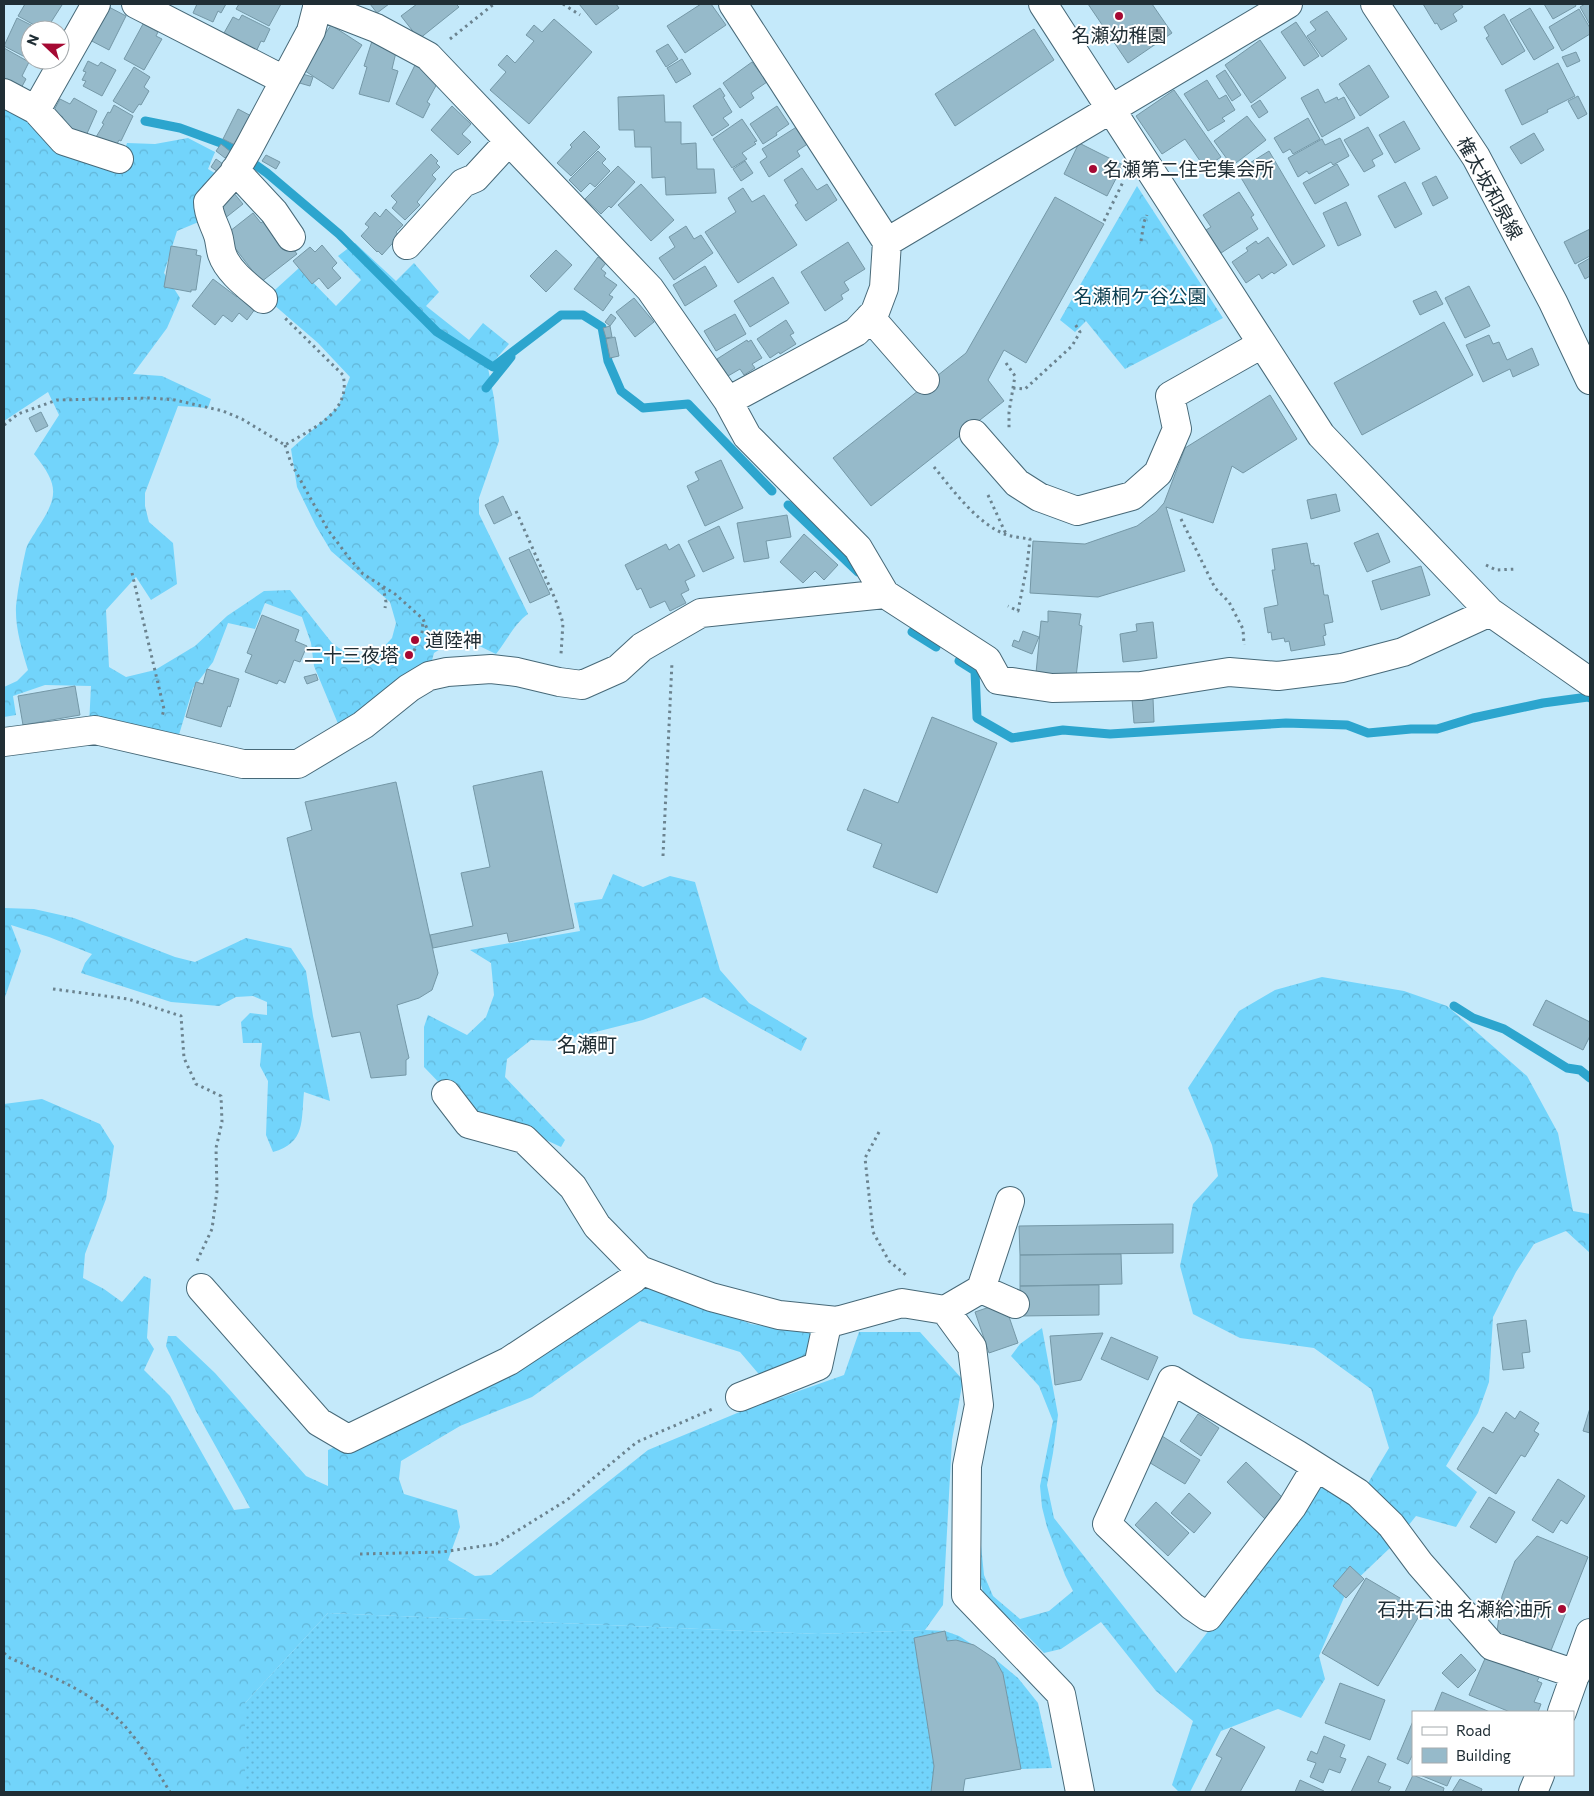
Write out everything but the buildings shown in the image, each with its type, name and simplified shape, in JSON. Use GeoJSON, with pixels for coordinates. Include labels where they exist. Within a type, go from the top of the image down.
{"type":"FeatureCollection","features":[{"type":"Feature","properties":{"kind":"street"},"geometry":{"type":"LineString","coordinates":[[36,110],[96,4]]}},
{"type":"Feature","properties":{"kind":"street"},"geometry":{"type":"LineString","coordinates":[[136,4],[284,80]]}},
{"type":"Feature","properties":{"kind":"street"},"geometry":{"type":"LineString","coordinates":[[263,300],[234,273],[224,260],[218,236],[208,212],[208,202],[241,160],[311,31],[318,4],[376,28],[428,56],[650,289],[728,401],[747,436],[858,548],[885,594],[987,660],[998,680],[1052,688],[1141,686],[1229,672],[1278,676],[1342,668],[1403,652],[1490,612]]}},
{"type":"Feature","properties":{"kind":"street"},"geometry":{"type":"LineString","coordinates":[[728,401],[856,332],[876,312],[884,288],[887,266],[887,242],[733,4]]}},
{"type":"Feature","properties":{"kind":"street"},"geometry":{"type":"LineString","coordinates":[[1043,4],[1321,435],[1490,612],[1590,682]]}},
{"type":"Feature","properties":{"kind":"street"},"geometry":{"type":"LineString","coordinates":[[887,242],[1288,4]]}},
{"type":"Feature","properties":{"kind":"street","name":"権太坂和泉線"},"geometry":{"type":"LineString","coordinates":[[1375,4],[1476,157],[1553,302],[1590,380]]}},
{"type":"Feature","properties":{"kind":"street"},"geometry":{"type":"LineString","coordinates":[[4,93],[36,110],[64,141],[119,159]]}},
{"type":"Feature","properties":{"kind":"street"},"geometry":{"type":"LineString","coordinates":[[407,245],[464,183],[475,178],[509,141]]}},
{"type":"Feature","properties":{"kind":"street"},"geometry":{"type":"LineString","coordinates":[[241,160],[291,238]]}},
{"type":"Feature","properties":{"kind":"street"},"geometry":{"type":"LineString","coordinates":[[870,317],[925,380]]}},
{"type":"Feature","properties":{"kind":"street"},"geometry":{"type":"LineString","coordinates":[[974,434],[1017,483],[1038,497],[1077,511],[1132,496],[1158,473],[1177,429],[1170,396],[1262,344]]}},
{"type":"Feature","properties":{"kind":"street"},"geometry":{"type":"LineString","coordinates":[[4,742],[95,730],[243,764],[298,764],[364,725],[408,688],[429,676],[447,672],[491,669],[517,672],[582,686],[618,669],[642,647],[701,613],[885,594]]}},
{"type":"Feature","properties":{"kind":"street"},"geometry":{"type":"LineString","coordinates":[[446,1094],[468,1124],[524,1139],[574,1187],[597,1226],[642,1271],[711,1297],[778,1315],[837,1321],[902,1303],[945,1310],[981,1289],[1010,1201]]}},
{"type":"Feature","properties":{"kind":"street"},"geometry":{"type":"LineString","coordinates":[[201,1288],[320,1422],[348,1439],[509,1361],[633,1279],[642,1271]]}},
{"type":"Feature","properties":{"kind":"street"},"geometry":{"type":"LineString","coordinates":[[981,1289],[1015,1304]]}},
{"type":"Feature","properties":{"kind":"street"},"geometry":{"type":"LineString","coordinates":[[945,1310],[972,1347],[979,1405],[966,1466],[966,1595],[1061,1694],[1080,1792]]}},
{"type":"Feature","properties":{"kind":"street"},"geometry":{"type":"LineString","coordinates":[[740,1397],[818,1366],[828,1320]]}},
{"type":"Feature","properties":{"kind":"street"},"geometry":{"type":"LineString","coordinates":[[1316,1467],[1292,1507],[1208,1618],[1192,1606],[1107,1524],[1172,1380],[1316,1467],[1358,1493],[1391,1525],[1420,1564],[1492,1646],[1576,1674]]}},
{"type":"Feature","properties":{"kind":"street"},"geometry":{"type":"LineString","coordinates":[[1562,1711],[1590,1633]]}},
{"type":"Feature","properties":{"kind":"street"},"geometry":{"type":"LineString","coordinates":[[1533,1792],[1540,1776]]}},
{"type":"Feature","properties":{"kind":"path"},"geometry":{"type":"LineString","coordinates":[[428,56],[494,4]]}},
{"type":"Feature","properties":{"kind":"path"},"geometry":{"type":"LineString","coordinates":[[563,4],[580,15]]}},
{"type":"Feature","properties":{"kind":"path"},"geometry":{"type":"LineString","coordinates":[[1104,222],[1139,151]]}},
{"type":"Feature","properties":{"kind":"path"},"geometry":{"type":"LineString","coordinates":[[263,300],[290,322],[343,375],[343,400],[325,421],[284,444]]}},
{"type":"Feature","properties":{"kind":"path"},"geometry":{"type":"LineString","coordinates":[[1013,388],[1025,389],[1072,346],[1080,332],[1075,324]]}},
{"type":"Feature","properties":{"kind":"path"},"geometry":{"type":"LineString","coordinates":[[1006,363],[1015,376],[1009,412],[1009,428]]}},
{"type":"Feature","properties":{"kind":"path"},"geometry":{"type":"LineString","coordinates":[[4,425],[18,414],[57,400],[149,398],[175,400],[223,411],[242,419],[284,444],[291,463],[328,530],[350,559],[363,574],[406,603],[422,619],[428,631],[429,647],[423,664],[408,688]]}},
{"type":"Feature","properties":{"kind":"path"},"geometry":{"type":"LineString","coordinates":[[934,467],[965,504],[985,522],[1007,535],[1030,539],[1018,611],[1008,606]]}},
{"type":"Feature","properties":{"kind":"path"},"geometry":{"type":"LineString","coordinates":[[984,486],[1007,535]]}},
{"type":"Feature","properties":{"kind":"path"},"geometry":{"type":"LineString","coordinates":[[516,511],[556,601],[563,623],[559,682]]}},
{"type":"Feature","properties":{"kind":"path"},"geometry":{"type":"LineString","coordinates":[[1181,519],[1215,588],[1229,602],[1243,629],[1245,652]]}},
{"type":"Feature","properties":{"kind":"path"},"geometry":{"type":"LineString","coordinates":[[132,573],[164,709],[155,744]]}},
{"type":"Feature","properties":{"kind":"path"},"geometry":{"type":"LineString","coordinates":[[383,586],[386,602],[385,608]]}},
{"type":"Feature","properties":{"kind":"path"},"geometry":{"type":"LineString","coordinates":[[411,658],[422,632],[422,619]]}},
{"type":"Feature","properties":{"kind":"path"},"geometry":{"type":"LineString","coordinates":[[663,856],[674,628]]}},
{"type":"Feature","properties":{"kind":"path"},"geometry":{"type":"LineString","coordinates":[[53,989],[128,999],[181,1016],[184,1058],[196,1084],[221,1096],[222,1122],[216,1148],[217,1191],[212,1229],[191,1278],[201,1288]]}},
{"type":"Feature","properties":{"kind":"path"},"geometry":{"type":"LineString","coordinates":[[880,1132],[865,1158],[873,1232],[889,1261],[910,1278]]}},
{"type":"Feature","properties":{"kind":"path"},"geometry":{"type":"LineString","coordinates":[[360,1554],[442,1552],[496,1544],[567,1500],[637,1442],[740,1397]]}},
{"type":"Feature","properties":{"kind":"path"},"geometry":{"type":"LineString","coordinates":[[4,1653],[8,1657],[85,1694],[116,1717],[144,1751],[170,1792]]}},
{"type":"Feature","properties":{"kind":"green space"},"geometry":{"type":"Polygon","coordinates":[[[4,102],[120,164],[127,143],[155,144],[188,138],[215,152],[208,169],[218,175],[201,221],[177,231],[164,273],[180,298],[167,328],[133,374],[162,376],[211,399],[208,408],[178,406],[145,493],[145,506],[149,522],[173,543],[177,584],[151,600],[136,577],[106,610],[109,667],[126,677],[155,670],[195,646],[227,616],[264,591],[290,590],[332,643],[353,658],[380,651],[392,638],[396,623],[390,602],[331,551],[316,526],[297,487],[291,449],[338,407],[350,377],[318,343],[266,298],[299,268],[336,306],[361,280],[338,256],[355,243],[396,281],[414,263],[439,292],[426,306],[469,340],[483,323],[509,344],[488,368],[499,441],[479,498],[479,514],[528,614],[515,627],[496,654],[473,643],[448,644],[434,653],[428,675],[361,723],[355,714],[339,726],[314,666],[311,643],[302,617],[265,603],[255,629],[228,623],[213,662],[193,688],[178,738],[89,725],[91,686],[45,685],[13,696],[16,715],[4,717],[4,687],[17,681],[28,670],[19,639],[16,614],[26,549],[49,508],[53,491],[48,474],[34,454],[59,415],[48,392],[4,421],[4,102]]]}},
{"type":"Feature","properties":{"kind":"green space","name":"名瀬桐ケ谷公園"},"geometry":{"type":"Polygon","coordinates":[[[1137,186],[1223,318],[1125,369],[1086,321],[1075,332],[1060,320],[1137,186]]]}},
{"type":"Feature","properties":{"kind":"green space"},"geometry":{"type":"Polygon","coordinates":[[[613,874],[643,887],[670,876],[695,882],[720,970],[749,1003],[807,1038],[801,1051],[704,997],[643,1020],[560,1041],[531,1040],[507,1059],[505,1077],[565,1140],[561,1147],[529,1132],[475,1120],[424,1067],[424,1027],[428,1015],[467,1035],[486,1017],[494,995],[491,963],[470,950],[580,931],[574,903],[602,899],[613,874]]]}},
{"type":"Feature","properties":{"kind":"green space"},"geometry":{"type":"Polygon","coordinates":[[[4,908],[34,909],[74,918],[175,957],[195,962],[246,938],[291,948],[306,971],[330,1101],[304,1092],[302,1121],[297,1136],[284,1148],[273,1152],[266,1135],[268,1081],[260,1066],[262,1043],[243,1043],[241,1022],[250,1013],[267,1015],[267,1002],[253,996],[236,997],[219,1006],[171,1002],[81,973],[85,963],[92,954],[49,937],[11,925],[21,951],[4,1000],[4,908]]]}},
{"type":"Feature","properties":{"kind":"green space"},"geometry":{"type":"Polygon","coordinates":[[[1322,977],[1404,991],[1447,1006],[1527,1076],[1558,1133],[1573,1211],[1590,1214],[1590,1253],[1566,1231],[1534,1244],[1516,1272],[1493,1317],[1489,1382],[1478,1413],[1446,1466],[1477,1492],[1456,1527],[1416,1516],[1392,1546],[1348,1588],[1319,1656],[1325,1679],[1301,1718],[1278,1709],[1221,1731],[1190,1792],[1179,1792],[1172,1785],[1193,1721],[1156,1691],[1101,1622],[1061,1649],[1044,1653],[1014,1622],[996,1610],[984,1595],[979,1578],[980,1535],[984,1575],[993,1596],[1020,1619],[1049,1611],[1073,1591],[1047,1527],[1042,1507],[1040,1486],[1053,1421],[1039,1386],[1011,1356],[1020,1344],[1042,1328],[1058,1415],[1047,1485],[1054,1518],[1176,1673],[1290,1525],[1319,1480],[1365,1488],[1389,1448],[1371,1389],[1314,1348],[1240,1338],[1193,1314],[1180,1266],[1193,1204],[1218,1176],[1212,1145],[1188,1088],[1239,1011],[1275,990],[1322,977]]]}},
{"type":"Feature","properties":{"kind":"green space"},"geometry":{"type":"Polygon","coordinates":[[[42,1099],[100,1124],[114,1146],[106,1199],[85,1254],[83,1278],[104,1289],[122,1302],[144,1276],[151,1279],[147,1338],[154,1349],[144,1370],[170,1396],[234,1510],[250,1508],[196,1411],[166,1346],[168,1336],[176,1336],[215,1373],[306,1476],[328,1486],[328,1450],[349,1441],[645,1282],[751,1324],[817,1334],[807,1363],[763,1379],[740,1352],[640,1321],[532,1397],[460,1426],[401,1461],[399,1479],[404,1494],[457,1510],[460,1527],[448,1560],[475,1576],[491,1575],[648,1450],[742,1411],[844,1375],[859,1332],[920,1332],[963,1380],[952,1440],[943,1605],[925,1630],[818,1634],[328,1613],[245,1703],[245,1792],[4,1792],[4,1104],[42,1099]]]}},
{"type":"Feature","properties":{"kind":"green space"},"geometry":{"type":"Polygon","coordinates":[[[328,1613],[818,1634],[945,1631],[959,1636],[995,1659],[1018,1678],[1038,1703],[1052,1768],[1021,1769],[965,1779],[963,1792],[245,1792],[245,1703],[328,1613]]]}},
{"type":"Feature","properties":{"kind":"waterway"},"geometry":{"type":"LineString","coordinates":[[145,121],[180,128],[229,146],[267,173],[339,234],[437,332],[493,367],[561,315],[583,315],[602,327],[608,361],[621,391],[643,408],[688,404],[772,491]]}},
{"type":"Feature","properties":{"kind":"waterway"},"geometry":{"type":"LineString","coordinates":[[486,388],[511,357]]}},
{"type":"Feature","properties":{"kind":"waterway"},"geometry":{"type":"LineString","coordinates":[[788,505],[858,572]]}},
{"type":"Feature","properties":{"kind":"waterway"},"geometry":{"type":"LineString","coordinates":[[912,632],[936,647]]}},
{"type":"Feature","properties":{"kind":"waterway"},"geometry":{"type":"LineString","coordinates":[[959,661],[975,671],[977,718],[1012,738],[1063,730],[1110,734],[1286,723],[1347,725],[1368,733],[1411,729],[1437,729],[1473,718],[1543,703],[1590,698]]}},
{"type":"Feature","properties":{"kind":"waterway"},"geometry":{"type":"LineString","coordinates":[[1454,1006],[1473,1018],[1504,1029],[1567,1068],[1580,1070],[1590,1078]]}},
{"type":"Feature","properties":{"kind":"place","name":"名瀬幼稚園"},"geometry":{"type":"Point","coordinates":[1119,16]}},
{"type":"Feature","properties":{"kind":"place","name":"名瀬第二住宅集会所"},"geometry":{"type":"Point","coordinates":[1093,169]}},
{"type":"Feature","properties":{"kind":"place","name":"道陸神"},"geometry":{"type":"Point","coordinates":[415,640]}},
{"type":"Feature","properties":{"kind":"place","name":"二十三夜塔"},"geometry":{"type":"Point","coordinates":[409,655]}},
{"type":"Feature","properties":{"kind":"place","name":"石井石油 名瀬給油所"},"geometry":{"type":"Point","coordinates":[1562,1609]}},
{"type":"Feature","properties":{"kind":"district","name":"名瀬町"},"geometry":{"type":"Point","coordinates":[587,1045]}}]}
